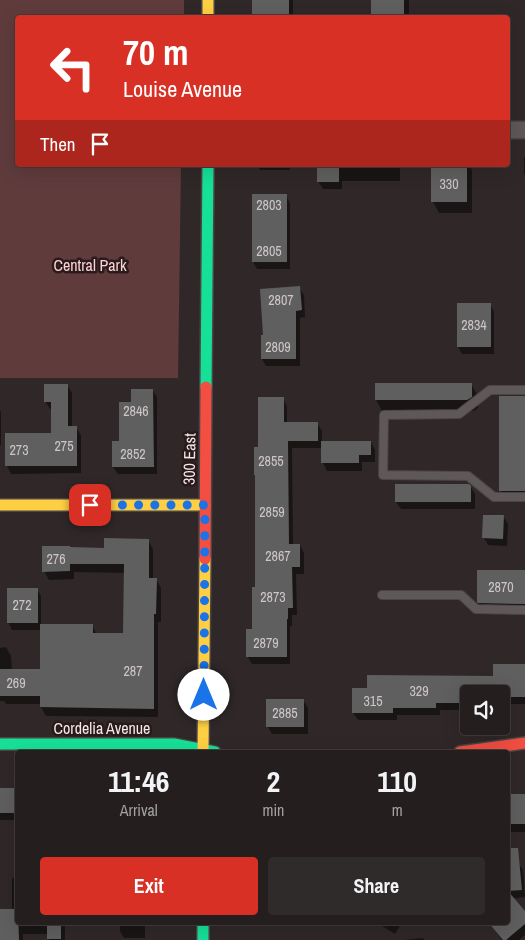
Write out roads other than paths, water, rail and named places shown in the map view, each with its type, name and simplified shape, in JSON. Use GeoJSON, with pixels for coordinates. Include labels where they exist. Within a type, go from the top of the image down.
{"type":"FeatureCollection","features":[{"type":"Feature","properties":{"kind":"street"},"geometry":{"type":"LineString","coordinates":[[208,0],[208,15]]}},
{"type":"Feature","properties":{"kind":"street"},"geometry":{"type":"LineString","coordinates":[[510,130],[525,130]]}},
{"type":"Feature","properties":{"kind":"street","name":"300 East"},"geometry":{"type":"LineString","coordinates":[[207,750],[205,505],[208,167]]}},
{"type":"Feature","properties":{"kind":"street"},"geometry":{"type":"LineString","coordinates":[[0,505],[205,505]]}},
{"type":"Feature","properties":{"kind":"street"},"geometry":{"type":"LineString","coordinates":[[474,750],[525,743]]}},
{"type":"Feature","properties":{"kind":"street","name":"Cordelia Avenue"},"geometry":{"type":"LineString","coordinates":[[0,744],[174,744],[199,750]]}},
{"type":"Feature","properties":{"kind":"street"},"geometry":{"type":"LineString","coordinates":[[203,925],[203,940]]}},
{"type":"Feature","properties":{"kind":"lane"},"geometry":{"type":"LineString","coordinates":[[525,390],[490,390],[460,414],[384,415],[383,475],[468,476],[494,497],[525,497]]}},
{"type":"Feature","properties":{"kind":"lane"},"geometry":{"type":"LineString","coordinates":[[382,595],[461,596],[476,609],[525,610]]}},
{"type":"Feature","properties":{"kind":"park label","name":"Central Park"},"geometry":{"type":"Point","coordinates":[90,265]}}]}
